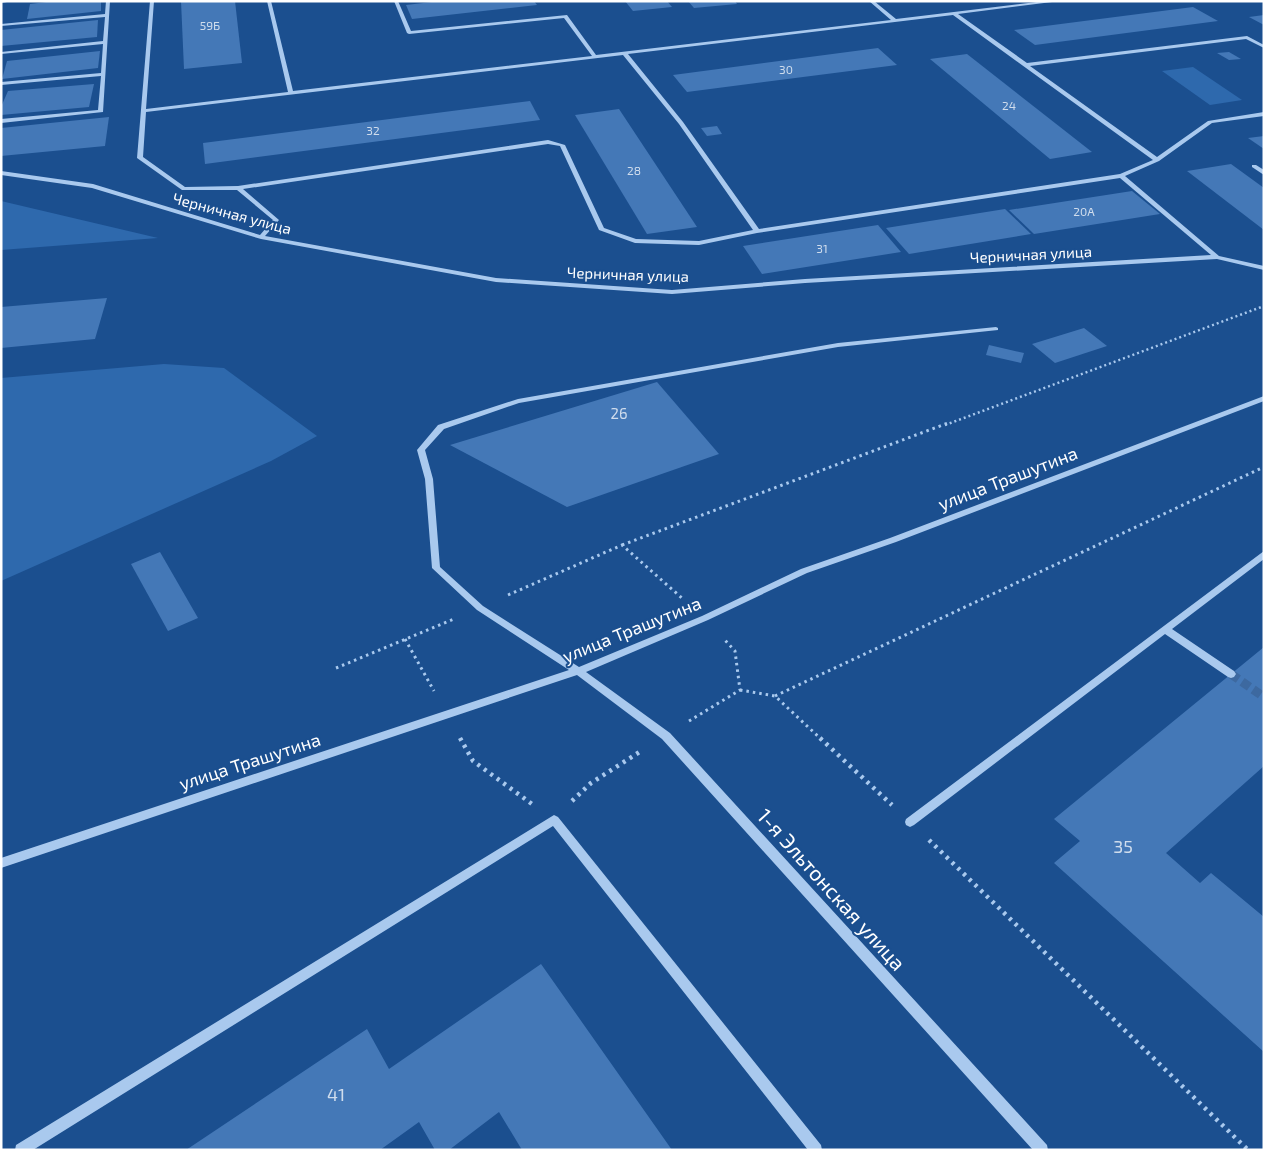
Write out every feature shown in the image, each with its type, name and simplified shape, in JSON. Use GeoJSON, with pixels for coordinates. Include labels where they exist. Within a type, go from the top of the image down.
{"type":"FeatureCollection","features":[{"type":"Feature","properties":{"kind":"street"},"geometry":{"type":"LineString","coordinates":[[1,2],[11,1]]}},
{"type":"Feature","properties":{"kind":"street"},"geometry":{"type":"LineString","coordinates":[[1,121],[101,111],[108,1]]}},
{"type":"Feature","properties":{"kind":"street"},"geometry":{"type":"LineString","coordinates":[[152,1],[140,158],[184,190],[238,188],[548,142],[562,145],[602,229],[636,241],[699,243],[757,231],[1121,176],[1157,160],[1210,122],[1264,114]]}},
{"type":"Feature","properties":{"kind":"street"},"geometry":{"type":"LineString","coordinates":[[269,1],[291,94]]}},
{"type":"Feature","properties":{"kind":"street"},"geometry":{"type":"LineString","coordinates":[[396,1],[409,34],[565,16],[595,57]]}},
{"type":"Feature","properties":{"kind":"street"},"geometry":{"type":"LineString","coordinates":[[871,1],[896,21]]}},
{"type":"Feature","properties":{"kind":"street"},"geometry":{"type":"LineString","coordinates":[[143,111],[1058,1]]}},
{"type":"Feature","properties":{"kind":"street"},"geometry":{"type":"LineString","coordinates":[[1,25],[107,14]]}},
{"type":"Feature","properties":{"kind":"street"},"geometry":{"type":"LineString","coordinates":[[955,14],[1157,160]]}},
{"type":"Feature","properties":{"kind":"street"},"geometry":{"type":"LineString","coordinates":[[1026,65],[1247,37],[1264,47]]}},
{"type":"Feature","properties":{"kind":"street"},"geometry":{"type":"LineString","coordinates":[[1,53],[105,42]]}},
{"type":"Feature","properties":{"kind":"street"},"geometry":{"type":"LineString","coordinates":[[624,54],[681,123],[757,231]]}},
{"type":"Feature","properties":{"kind":"street"},"geometry":{"type":"LineString","coordinates":[[1,84],[103,74]]}},
{"type":"Feature","properties":{"kind":"street"},"geometry":{"type":"LineString","coordinates":[[1254,166],[1264,173]]}},
{"type":"Feature","properties":{"kind":"street","name":"Черничная улица"},"geometry":{"type":"LineString","coordinates":[[1,173],[93,186],[261,237],[496,280],[672,292],[805,280],[1217,257],[1264,268]]}},
{"type":"Feature","properties":{"kind":"street"},"geometry":{"type":"LineString","coordinates":[[1121,176],[1217,257]]}},
{"type":"Feature","properties":{"kind":"street"},"geometry":{"type":"LineString","coordinates":[[238,188],[276,220],[261,237]]}},
{"type":"Feature","properties":{"kind":"street","name":"1-я Эльтонская улица"},"geometry":{"type":"LineString","coordinates":[[996,329],[838,345],[518,401],[441,427],[421,450],[429,479],[436,568],[480,608],[578,671],[666,736],[1042,1150]]}},
{"type":"Feature","properties":{"kind":"street","name":"улица Трашутина"},"geometry":{"type":"LineString","coordinates":[[1,863],[578,671],[705,618],[804,571],[893,540],[1262,400]]}},
{"type":"Feature","properties":{"kind":"street"},"geometry":{"type":"LineString","coordinates":[[910,822],[1264,554]]}},
{"type":"Feature","properties":{"kind":"street"},"geometry":{"type":"LineString","coordinates":[[1165,629],[1231,674]]}},
{"type":"Feature","properties":{"kind":"street"},"geometry":{"type":"LineString","coordinates":[[21,1150],[554,820],[816,1150]]}},
{"type":"Feature","properties":{"kind":"path"},"geometry":{"type":"LineString","coordinates":[[622,545],[1264,306]]}},
{"type":"Feature","properties":{"kind":"path"},"geometry":{"type":"LineString","coordinates":[[775,696],[1264,468]]}},
{"type":"Feature","properties":{"kind":"path"},"geometry":{"type":"LineString","coordinates":[[740,690],[775,696],[910,822],[1248,1150]]}},
{"type":"Feature","properties":{"kind":"shaded area"},"geometry":{"type":"Polygon","coordinates":[[[1193,67],[1242,100],[1210,105],[1162,71],[1193,67]]]}},
{"type":"Feature","properties":{"kind":"shaded area"},"geometry":{"type":"Polygon","coordinates":[[[1,201],[158,238],[1,250],[1,201]]]}},
{"type":"Feature","properties":{"kind":"shaded area"},"geometry":{"type":"Polygon","coordinates":[[[164,364],[224,368],[317,436],[271,461],[1,581],[1,378],[164,364]]]}},
{"type":"Feature","properties":{"kind":"building"},"geometry":{"type":"Polygon","coordinates":[[[54,1],[101,1],[101,11],[27,19],[30,4],[54,1]]]}},
{"type":"Feature","properties":{"kind":"building"},"geometry":{"type":"Polygon","coordinates":[[[181,1],[235,1],[242,63],[184,69],[181,1]]]}},
{"type":"Feature","properties":{"kind":"building"},"geometry":{"type":"Polygon","coordinates":[[[440,1],[534,1],[537,5],[412,19],[406,5],[440,1]]]}},
{"type":"Feature","properties":{"kind":"building"},"geometry":{"type":"Polygon","coordinates":[[[625,1],[667,1],[672,7],[633,11],[625,1]]]}},
{"type":"Feature","properties":{"kind":"building"},"geometry":{"type":"Polygon","coordinates":[[[688,1],[735,1],[737,4],[694,8],[688,1]]]}},
{"type":"Feature","properties":{"kind":"building"},"geometry":{"type":"Polygon","coordinates":[[[1193,7],[1218,21],[1035,45],[1014,30],[1193,7]]]}},
{"type":"Feature","properties":{"kind":"building"},"geometry":{"type":"Polygon","coordinates":[[[1264,15],[1264,25],[1249,17],[1264,15]]]}},
{"type":"Feature","properties":{"kind":"building"},"geometry":{"type":"Polygon","coordinates":[[[98,20],[97,37],[1,46],[1,30],[98,20]]]}},
{"type":"Feature","properties":{"kind":"building"},"geometry":{"type":"Polygon","coordinates":[[[878,48],[897,65],[687,92],[673,75],[878,48]]]}},
{"type":"Feature","properties":{"kind":"building"},"geometry":{"type":"Polygon","coordinates":[[[100,51],[98,68],[2,79],[7,61],[100,51]]]}},
{"type":"Feature","properties":{"kind":"building"},"geometry":{"type":"Polygon","coordinates":[[[1229,52],[1241,59],[1229,60],[1217,53],[1229,52]]]}},
{"type":"Feature","properties":{"kind":"building"},"geometry":{"type":"Polygon","coordinates":[[[967,54],[1092,152],[1050,159],[930,59],[967,54]]]}},
{"type":"Feature","properties":{"kind":"building"},"geometry":{"type":"Polygon","coordinates":[[[94,84],[89,107],[1,115],[1,107],[8,91],[94,84]]]}},
{"type":"Feature","properties":{"kind":"building"},"geometry":{"type":"Polygon","coordinates":[[[530,101],[540,120],[205,164],[203,143],[530,101]]]}},
{"type":"Feature","properties":{"kind":"building"},"geometry":{"type":"Polygon","coordinates":[[[619,109],[697,227],[647,234],[575,115],[619,109]]]}},
{"type":"Feature","properties":{"kind":"building"},"geometry":{"type":"Polygon","coordinates":[[[109,117],[105,146],[1,156],[1,128],[109,117]]]}},
{"type":"Feature","properties":{"kind":"building"},"geometry":{"type":"Polygon","coordinates":[[[717,126],[722,134],[707,136],[701,128],[717,126]]]}},
{"type":"Feature","properties":{"kind":"building"},"geometry":{"type":"Polygon","coordinates":[[[1264,136],[1264,149],[1248,138],[1264,136]]]}},
{"type":"Feature","properties":{"kind":"building"},"geometry":{"type":"Polygon","coordinates":[[[1231,164],[1264,188],[1264,230],[1187,171],[1231,164]]]}},
{"type":"Feature","properties":{"kind":"building"},"geometry":{"type":"Polygon","coordinates":[[[1132,191],[1160,214],[1034,234],[1009,210],[1132,191]]]}},
{"type":"Feature","properties":{"kind":"building"},"geometry":{"type":"Polygon","coordinates":[[[1005,209],[1031,234],[909,254],[886,228],[1005,209]]]}},
{"type":"Feature","properties":{"kind":"building"},"geometry":{"type":"Polygon","coordinates":[[[878,225],[901,252],[762,274],[743,246],[878,225]]]}},
{"type":"Feature","properties":{"kind":"building"},"geometry":{"type":"Polygon","coordinates":[[[107,298],[95,339],[1,348],[1,307],[107,298]]]}},
{"type":"Feature","properties":{"kind":"building"},"geometry":{"type":"Polygon","coordinates":[[[1084,328],[1107,346],[1055,363],[1032,344],[1084,328]]]}},
{"type":"Feature","properties":{"kind":"building"},"geometry":{"type":"Polygon","coordinates":[[[989,345],[1024,353],[1021,363],[986,355],[989,345]]]}},
{"type":"Feature","properties":{"kind":"building"},"geometry":{"type":"Polygon","coordinates":[[[657,382],[719,454],[567,507],[450,445],[657,382]]]}},
{"type":"Feature","properties":{"kind":"building"},"geometry":{"type":"Polygon","coordinates":[[[160,552],[198,618],[168,631],[131,564],[160,552]]]}},
{"type":"Feature","properties":{"kind":"building"},"geometry":{"type":"Polygon","coordinates":[[[1264,647],[1264,766],[1166,853],[1200,883],[1211,873],[1264,917],[1264,1052],[1054,863],[1080,841],[1054,819],[1264,647]]]}},
{"type":"Feature","properties":{"kind":"building"},"geometry":{"type":"Polygon","coordinates":[[[541,964],[672,1150],[522,1150],[499,1112],[449,1150],[435,1150],[419,1122],[380,1150],[186,1150],[367,1029],[389,1069],[541,964]]]}},
{"type":"Feature","properties":{"kind":"tunnel"},"geometry":{"type":"LineString","coordinates":[[1231,674],[1264,697]]}}]}
